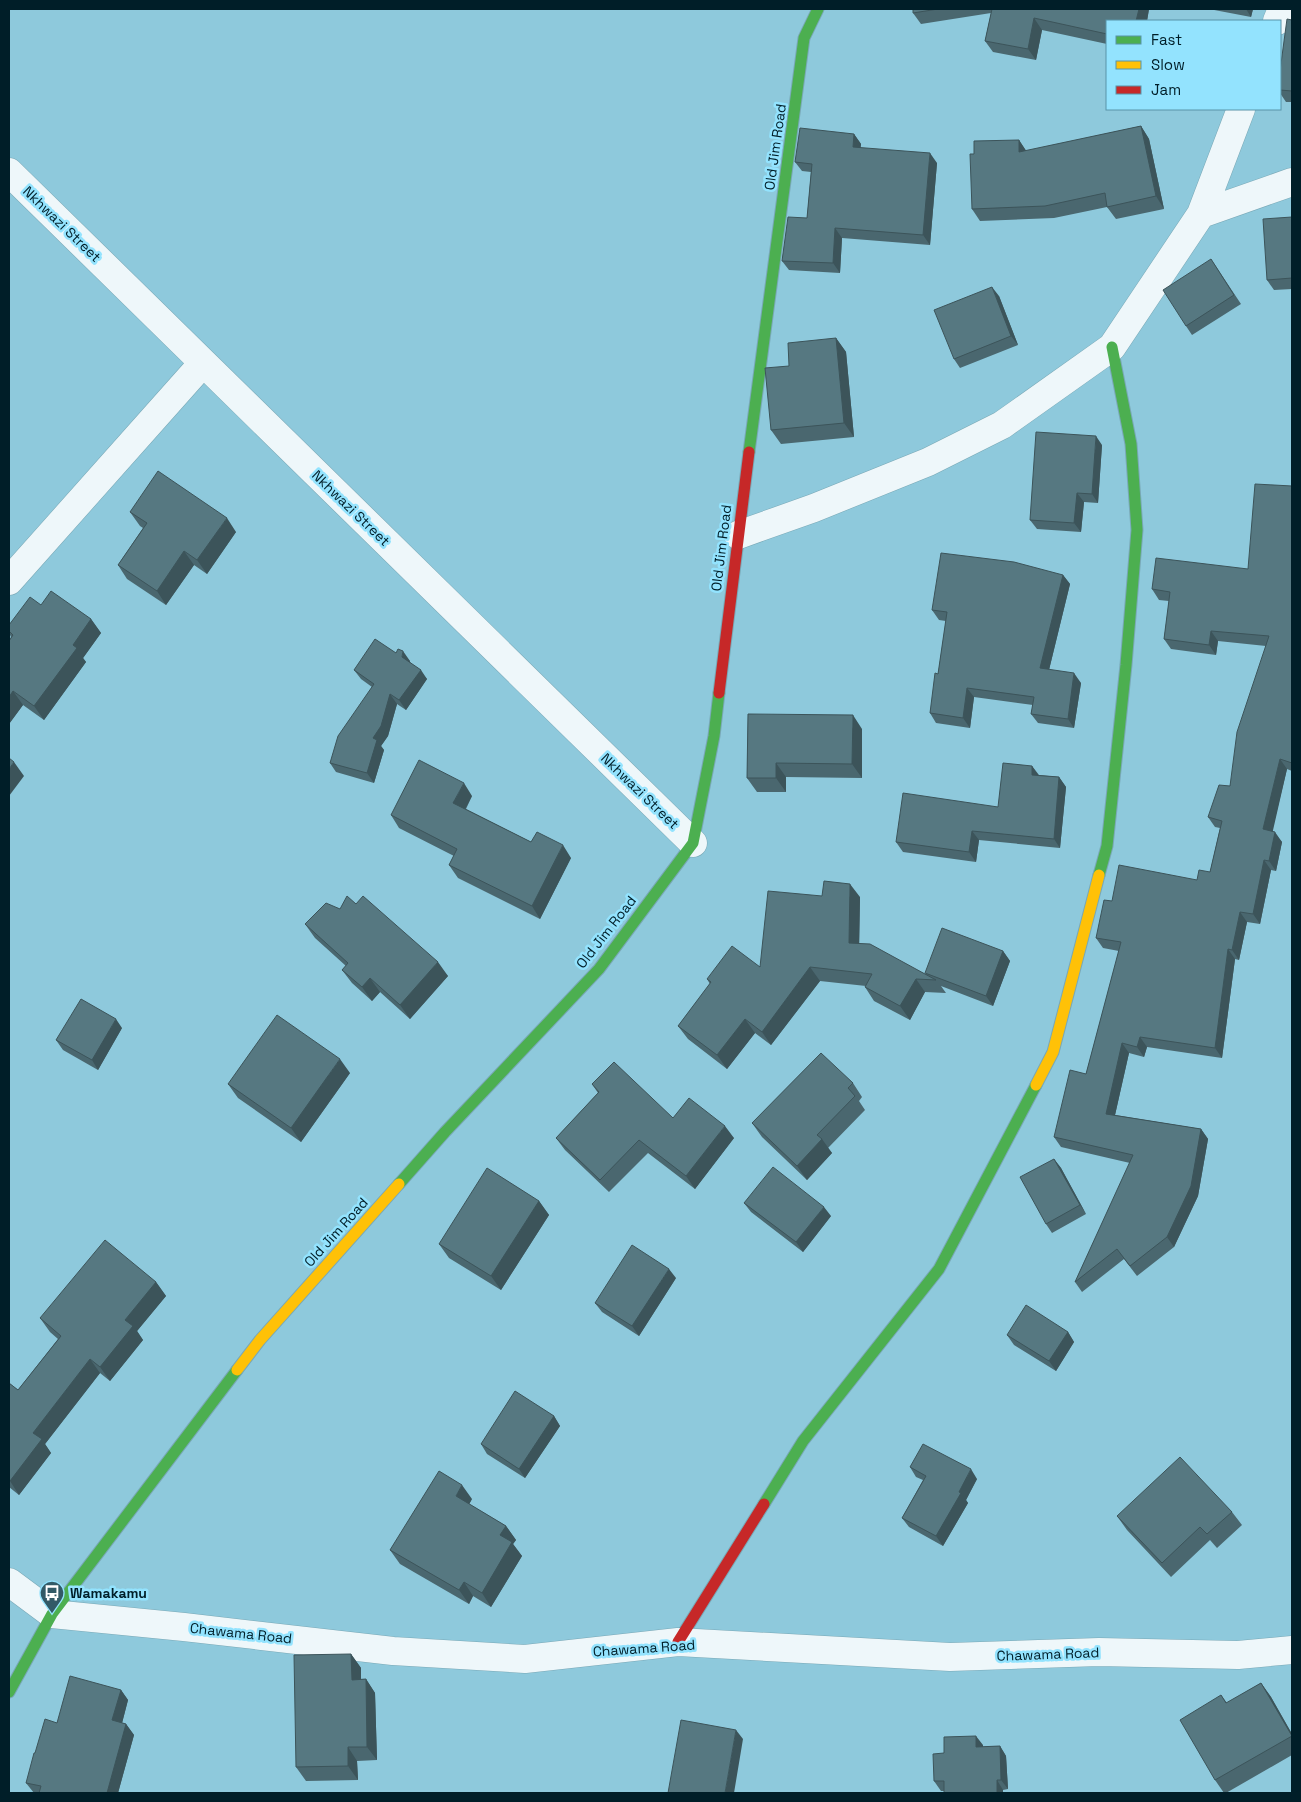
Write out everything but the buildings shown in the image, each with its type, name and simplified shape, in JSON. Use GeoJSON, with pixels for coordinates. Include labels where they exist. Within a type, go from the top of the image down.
{"type":"FeatureCollection","features":[{"type":"Feature","properties":{"kind":"street","name":"Old Jim Road"},"geometry":{"type":"LineString","coordinates":[[9,1692],[52,1614],[260,1340],[445,1132],[599,969],[693,843],[714,736],[738,535],[804,38],[818,9]]}},
{"type":"Feature","properties":{"kind":"street"},"geometry":{"type":"LineString","coordinates":[[738,535],[814,508],[928,462],[1002,425],[1112,346],[1201,214],[1242,110]]}},
{"type":"Feature","properties":{"kind":"street","name":"Nkhwazi Street"},"geometry":{"type":"LineString","coordinates":[[9,172],[693,843]]}},
{"type":"Feature","properties":{"kind":"street"},"geometry":{"type":"LineString","coordinates":[[1201,214],[1292,182]]}},
{"type":"Feature","properties":{"kind":"street"},"geometry":{"type":"LineString","coordinates":[[678,1642],[803,1441],[939,1269],[1053,1052],[1107,846],[1126,665],[1137,530],[1131,444],[1112,346]]}},
{"type":"Feature","properties":{"kind":"street"},"geometry":{"type":"LineString","coordinates":[[9,581],[203,363]]}},
{"type":"Feature","properties":{"kind":"street"},"geometry":{"type":"LineString","coordinates":[[9,1582],[52,1614]]}},
{"type":"Feature","properties":{"kind":"street","name":"Chawama Road"},"geometry":{"type":"LineString","coordinates":[[52,1614],[393,1650],[525,1659],[678,1642],[950,1657],[1099,1652],[1238,1655],[1292,1650]]}},
{"type":"Feature","properties":{"kind":"traffic: fast"},"geometry":{"type":"LineString","coordinates":[[749,452],[804,38],[818,9]]}},
{"type":"Feature","properties":{"kind":"traffic: fast"},"geometry":{"type":"LineString","coordinates":[[1099,875],[1107,846],[1126,665],[1137,530],[1131,444],[1112,347]]}},
{"type":"Feature","properties":{"kind":"traffic: fast"},"geometry":{"type":"LineString","coordinates":[[399,1184],[445,1132],[599,969],[693,843],[714,736],[719,693]]}},
{"type":"Feature","properties":{"kind":"traffic: fast"},"geometry":{"type":"LineString","coordinates":[[764,1504],[803,1441],[939,1269],[1036,1085]]}},
{"type":"Feature","properties":{"kind":"traffic: fast"},"geometry":{"type":"LineString","coordinates":[[9,1692],[52,1614],[237,1370]]}},
{"type":"Feature","properties":{"kind":"traffic: slow"},"geometry":{"type":"LineString","coordinates":[[1036,1085],[1053,1052],[1099,875]]}},
{"type":"Feature","properties":{"kind":"traffic: slow"},"geometry":{"type":"LineString","coordinates":[[237,1370],[260,1340],[399,1184]]}},
{"type":"Feature","properties":{"kind":"traffic: jam"},"geometry":{"type":"LineString","coordinates":[[719,693],[749,452]]}},
{"type":"Feature","properties":{"kind":"traffic: jam"},"geometry":{"type":"LineString","coordinates":[[678,1642],[764,1504]]}},
{"type":"Feature","properties":{"kind":"place","name":"Wamakamu"},"geometry":{"type":"Point","coordinates":[52,1614]}}]}
